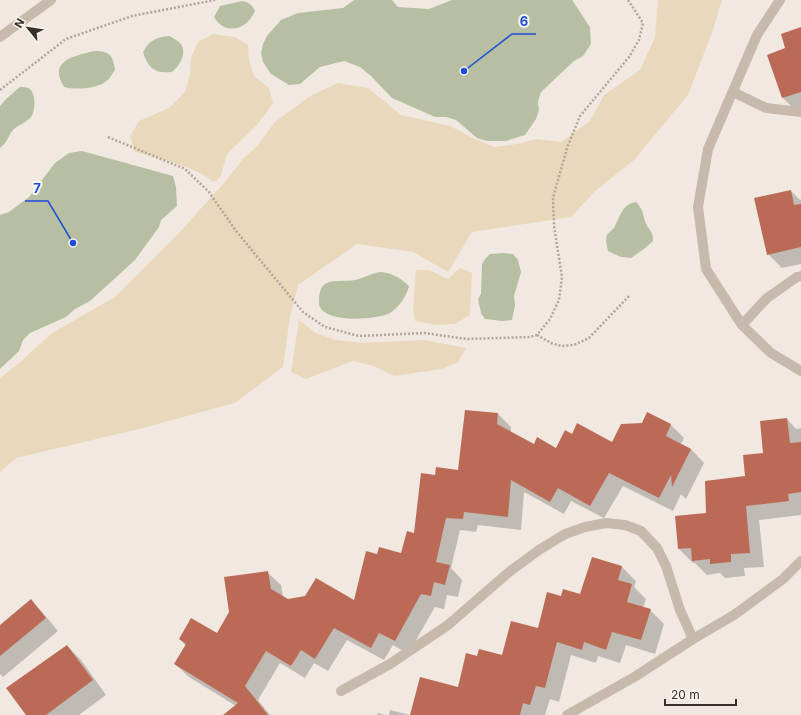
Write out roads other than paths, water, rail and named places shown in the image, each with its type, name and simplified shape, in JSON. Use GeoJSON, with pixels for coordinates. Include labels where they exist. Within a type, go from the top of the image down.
{"type":"FeatureCollection","features":[{"type":"Feature","properties":{"kind":"street"},"geometry":{"type":"LineString","coordinates":[[0,37],[51,0]]}},
{"type":"Feature","properties":{"kind":"street"},"geometry":{"type":"LineString","coordinates":[[780,0],[757,35],[708,149],[698,207],[706,269],[742,324],[771,353],[801,371]]}},
{"type":"Feature","properties":{"kind":"street"},"geometry":{"type":"LineString","coordinates":[[733,92],[766,108],[801,112]]}},
{"type":"Feature","properties":{"kind":"street"},"geometry":{"type":"LineString","coordinates":[[742,324],[767,298],[801,276]]}},
{"type":"Feature","properties":{"kind":"street"},"geometry":{"type":"LineString","coordinates":[[341,691],[390,664],[448,624],[509,572],[539,550],[565,534],[585,527],[606,523],[625,525],[641,532],[657,548],[666,566],[680,610],[693,639]]}},
{"type":"Feature","properties":{"kind":"street"},"geometry":{"type":"LineString","coordinates":[[567,715],[636,676],[693,639],[734,615],[783,579],[801,561]]}},
{"type":"Feature","properties":{"kind":"place","name":"6"},"geometry":{"type":"Point","coordinates":[464,71]}},
{"type":"Feature","properties":{"kind":"place","name":"7"},"geometry":{"type":"Point","coordinates":[73,243]}}]}
